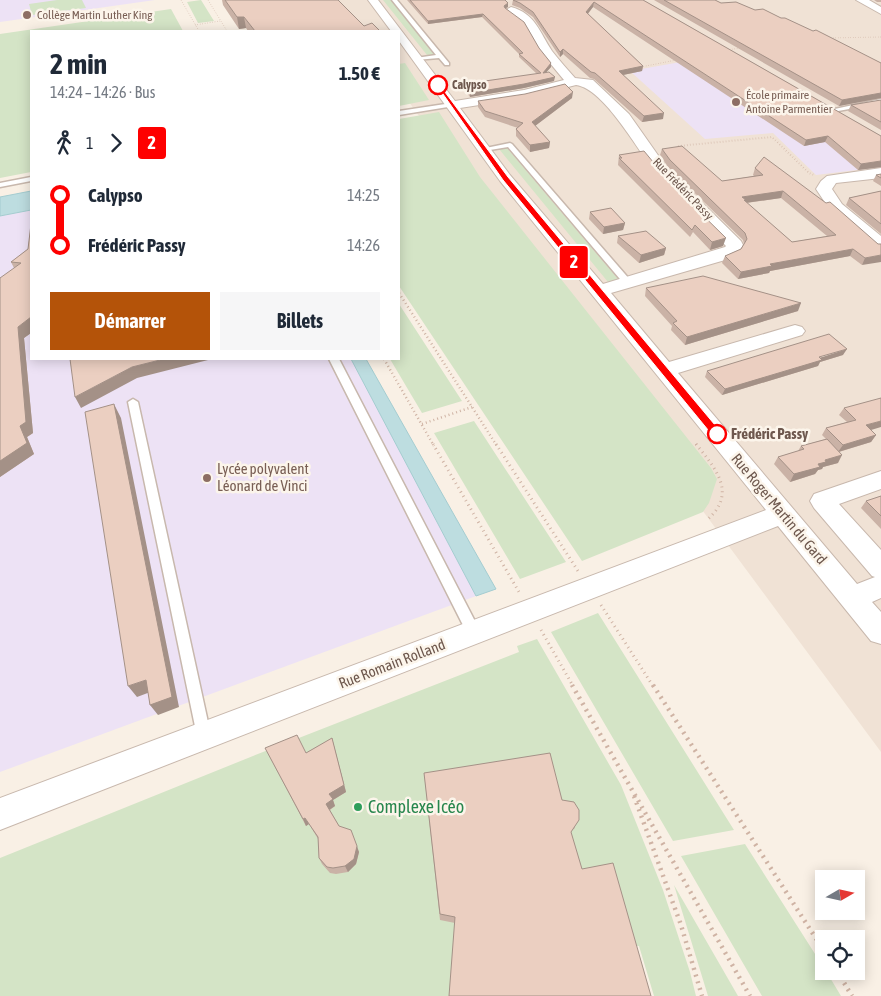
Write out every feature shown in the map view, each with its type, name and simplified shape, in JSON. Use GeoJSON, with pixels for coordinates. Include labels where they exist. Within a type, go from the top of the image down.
{"type":"FeatureCollection","features":[{"type":"Feature","properties":{"kind":"street","name":"Rue Roger Martin du Gard"},"geometry":{"type":"LineString","coordinates":[[373,0],[396,30]]}},
{"type":"Feature","properties":{"kind":"street"},"geometry":{"type":"LineString","coordinates":[[861,0],[881,11]]}},
{"type":"Feature","properties":{"kind":"street"},"geometry":{"type":"LineString","coordinates":[[511,10],[522,15],[536,30],[546,50],[572,82]]}},
{"type":"Feature","properties":{"kind":"street","name":"Rue Roger Martin du Gard"},"geometry":{"type":"LineString","coordinates":[[400,36],[412,60],[452,105],[505,178],[881,632]]}},
{"type":"Feature","properties":{"kind":"street","name":"Rue Frédéric Passy"},"geometry":{"type":"LineString","coordinates":[[452,105],[524,94],[572,82],[584,82],[592,85],[624,117],[662,171],[732,240],[734,248],[726,254],[599,291]]}},
{"type":"Feature","properties":{"kind":"street"},"geometry":{"type":"LineString","coordinates":[[829,108],[850,120]]}},
{"type":"Feature","properties":{"kind":"street"},"geometry":{"type":"LineString","coordinates":[[881,173],[840,177],[828,181],[824,189],[833,202],[881,245]]}},
{"type":"Feature","properties":{"kind":"street"},"geometry":{"type":"LineString","coordinates":[[664,370],[795,331]]}},
{"type":"Feature","properties":{"kind":"street"},"geometry":{"type":"LineString","coordinates":[[881,480],[822,501],[881,568]]}},
{"type":"Feature","properties":{"kind":"street","name":"Rue Romain Rolland"},"geometry":{"type":"LineString","coordinates":[[0,814],[474,633],[522,597],[581,575],[783,514]]}},
{"type":"Feature","properties":{"kind":"street"},"geometry":{"type":"LineString","coordinates":[[853,598],[881,586]]}},
{"type":"Feature","properties":{"kind":"lane"},"geometry":{"type":"LineString","coordinates":[[394,0],[447,64]]}},
{"type":"Feature","properties":{"kind":"lane"},"geometry":{"type":"LineString","coordinates":[[412,60],[440,56]]}},
{"type":"Feature","properties":{"kind":"lane"},"geometry":{"type":"LineString","coordinates":[[829,108],[881,101]]}},
{"type":"Feature","properties":{"kind":"lane"},"geometry":{"type":"LineString","coordinates":[[400,113],[452,105]]}},
{"type":"Feature","properties":{"kind":"lane"},"geometry":{"type":"LineString","coordinates":[[484,149],[510,145],[628,283]]}},
{"type":"Feature","properties":{"kind":"lane"},"geometry":{"type":"LineString","coordinates":[[0,184],[30,179]]}},
{"type":"Feature","properties":{"kind":"lane"},"geometry":{"type":"LineString","coordinates":[[335,360],[474,633]]}},
{"type":"Feature","properties":{"kind":"lane"},"geometry":{"type":"LineString","coordinates":[[133,402],[204,736]]}},
{"type":"Feature","properties":{"kind":"path"},"geometry":{"type":"LineString","coordinates":[[181,0],[198,30]]}},
{"type":"Feature","properties":{"kind":"path"},"geometry":{"type":"LineString","coordinates":[[208,0],[226,30]]}},
{"type":"Feature","properties":{"kind":"path"},"geometry":{"type":"LineString","coordinates":[[195,25],[220,21]]}},
{"type":"Feature","properties":{"kind":"path"},"geometry":{"type":"LineString","coordinates":[[829,38],[848,36],[864,39],[881,38]]}},
{"type":"Feature","properties":{"kind":"path"},"geometry":{"type":"LineString","coordinates":[[719,52],[743,48]]}},
{"type":"Feature","properties":{"kind":"path"},"geometry":{"type":"LineString","coordinates":[[642,66],[680,59]]}},
{"type":"Feature","properties":{"kind":"path"},"geometry":{"type":"LineString","coordinates":[[648,151],[712,142],[772,137],[809,173],[828,181]]}},
{"type":"Feature","properties":{"kind":"path"},"geometry":{"type":"LineString","coordinates":[[400,295],[815,937]]}},
{"type":"Feature","properties":{"kind":"path"},"geometry":{"type":"LineString","coordinates":[[385,360],[750,996]]}},
{"type":"Feature","properties":{"kind":"path"},"geometry":{"type":"LineString","coordinates":[[422,424],[472,407]]}},
{"type":"Feature","properties":{"kind":"path"},"geometry":{"type":"LineString","coordinates":[[691,438],[716,469],[722,484],[723,497],[719,510],[704,522]]}},
{"type":"Feature","properties":{"kind":"path"},"geometry":{"type":"LineString","coordinates":[[630,786],[681,925],[702,996]]}},
{"type":"Feature","properties":{"kind":"path"},"geometry":{"type":"LineString","coordinates":[[842,980],[852,996]]}},
{"type":"Feature","properties":{"kind":"shaded area","name":"Collège Martin Luther King"},"geometry":{"type":"Polygon","coordinates":[[[0,0],[155,0],[0,22],[0,0]]]}},
{"type":"Feature","properties":{"kind":"shaded area"},"geometry":{"type":"Polygon","coordinates":[[[336,0],[881,0],[881,752],[660,453],[400,89],[400,30],[357,30],[336,0]]]}},
{"type":"Feature","properties":{"kind":"shaded area","name":"École primaire Antoine Parmentier"},"geometry":{"type":"Polygon","coordinates":[[[720,55],[881,145],[881,167],[816,175],[773,133],[705,139],[630,71],[720,55]]]}},
{"type":"Feature","properties":{"kind":"shaded area","name":"Lycée polyvalent Léonard de Vinci"},"geometry":{"type":"Polygon","coordinates":[[[30,210],[30,360],[352,360],[476,596],[0,772],[0,216],[30,210]]]}},
{"type":"Feature","properties":{"kind":"green space"},"geometry":{"type":"Polygon","coordinates":[[[57,0],[82,0],[86,8],[32,15],[29,4],[57,0]]]}},
{"type":"Feature","properties":{"kind":"green space"},"geometry":{"type":"Polygon","coordinates":[[[201,0],[214,21],[198,23],[187,2],[201,0]]]}},
{"type":"Feature","properties":{"kind":"green space"},"geometry":{"type":"Polygon","coordinates":[[[383,0],[391,0],[436,54],[427,55],[383,0]]]}},
{"type":"Feature","properties":{"kind":"green space"},"geometry":{"type":"Polygon","coordinates":[[[171,9],[182,30],[30,30],[30,172],[0,178],[0,34],[171,9]]]}},
{"type":"Feature","properties":{"kind":"green space"},"geometry":{"type":"Polygon","coordinates":[[[405,63],[429,100],[400,106],[400,64],[405,63]]]}},
{"type":"Feature","properties":{"kind":"green space"},"geometry":{"type":"Polygon","coordinates":[[[439,112],[480,177],[711,468],[717,479],[709,503],[703,512],[582,561],[400,288],[400,119],[439,112]]]}},
{"type":"Feature","properties":{"kind":"green space"},"geometry":{"type":"Polygon","coordinates":[[[507,148],[618,279],[608,282],[499,149],[507,148]]]}},
{"type":"Feature","properties":{"kind":"green space"},"geometry":{"type":"Polygon","coordinates":[[[400,306],[462,401],[422,413],[391,360],[400,360],[400,306]]]}},
{"type":"Feature","properties":{"kind":"green space"},"geometry":{"type":"Polygon","coordinates":[[[474,421],[566,562],[520,579],[434,433],[474,421]]]}},
{"type":"Feature","properties":{"kind":"green space"},"geometry":{"type":"Polygon","coordinates":[[[598,613],[734,830],[673,841],[551,632],[598,613]]]}},
{"type":"Feature","properties":{"kind":"green space","name":"Complexe Icéo"},"geometry":{"type":"Polygon","coordinates":[[[537,639],[621,785],[663,890],[696,996],[654,996],[639,946],[629,946],[642,996],[0,996],[0,858],[519,652],[517,646],[537,639]]]}},
{"type":"Feature","properties":{"kind":"green space"},"geometry":{"type":"Polygon","coordinates":[[[745,844],[815,954],[815,980],[831,980],[841,996],[762,996],[681,856],[745,844]]]}},
{"type":"Feature","properties":{"kind":"green space"},"geometry":{"type":"Polygon","coordinates":[[[674,885],[738,996],[708,996],[674,885]]]}},
{"type":"Feature","properties":{"kind":"water"},"geometry":{"type":"Polygon","coordinates":[[[30,191],[30,210],[0,216],[0,197],[30,191]]]}},
{"type":"Feature","properties":{"kind":"water"},"geometry":{"type":"Polygon","coordinates":[[[352,360],[367,360],[496,589],[476,596],[352,360]]]}},
{"type":"Feature","properties":{"kind":"building"},"geometry":{"type":"Polygon","coordinates":[[[225,0],[338,0],[364,26],[372,23],[379,30],[254,30],[244,17],[237,17],[225,0]]]}},
{"type":"Feature","properties":{"kind":"building"},"geometry":{"type":"Polygon","coordinates":[[[410,0],[505,0],[508,3],[504,6],[505,8],[524,22],[539,48],[551,63],[543,73],[549,72],[555,77],[470,93],[464,84],[541,73],[519,54],[523,53],[483,14],[428,21],[410,0]]]}},
{"type":"Feature","properties":{"kind":"building"},"geometry":{"type":"Polygon","coordinates":[[[513,0],[643,0],[881,136],[881,161],[861,164],[828,136],[806,140],[594,2],[586,12],[643,66],[619,71],[664,113],[644,116],[595,73],[591,72],[563,49],[560,52],[533,12],[513,0]]]}},
{"type":"Feature","properties":{"kind":"building"},"geometry":{"type":"Polygon","coordinates":[[[664,0],[736,2],[755,10],[763,9],[813,31],[816,30],[881,63],[881,93],[842,100],[664,0]]]}},
{"type":"Feature","properties":{"kind":"building"},"geometry":{"type":"Polygon","coordinates":[[[565,84],[573,92],[532,122],[550,142],[530,145],[516,129],[523,123],[485,111],[478,101],[525,94],[565,84]]]}},
{"type":"Feature","properties":{"kind":"building"},"geometry":{"type":"Polygon","coordinates":[[[881,100],[881,122],[851,105],[881,100]]]}},
{"type":"Feature","properties":{"kind":"building"},"geometry":{"type":"Polygon","coordinates":[[[682,146],[722,181],[763,175],[755,168],[764,157],[826,203],[830,202],[878,244],[881,244],[881,255],[865,258],[853,249],[770,264],[772,266],[741,272],[725,256],[741,249],[747,239],[745,233],[670,160],[662,149],[682,146]],[[783,191],[742,197],[792,242],[836,235],[783,191]]]}},
{"type":"Feature","properties":{"kind":"building"},"geometry":{"type":"Polygon","coordinates":[[[644,151],[673,186],[726,238],[712,242],[695,225],[692,230],[619,158],[622,158],[619,155],[644,151]]]}},
{"type":"Feature","properties":{"kind":"building"},"geometry":{"type":"Polygon","coordinates":[[[881,191],[881,224],[849,198],[881,191]]]}},
{"type":"Feature","properties":{"kind":"building"},"geometry":{"type":"Polygon","coordinates":[[[611,208],[625,223],[604,227],[590,212],[611,208]]]}},
{"type":"Feature","properties":{"kind":"building"},"geometry":{"type":"Polygon","coordinates":[[[646,231],[666,248],[641,255],[618,236],[646,231]]]}},
{"type":"Feature","properties":{"kind":"building"},"geometry":{"type":"Polygon","coordinates":[[[30,232],[30,318],[18,327],[26,422],[20,426],[27,443],[0,461],[0,278],[21,263],[11,262],[28,249],[30,232]]]}},
{"type":"Feature","properties":{"kind":"building"},"geometry":{"type":"Polygon","coordinates":[[[703,276],[801,303],[687,337],[673,323],[677,321],[646,288],[703,276]]]}},
{"type":"Feature","properties":{"kind":"building"},"geometry":{"type":"Polygon","coordinates":[[[829,334],[847,349],[819,357],[822,360],[725,389],[707,371],[829,334]]]}},
{"type":"Feature","properties":{"kind":"building"},"geometry":{"type":"Polygon","coordinates":[[[70,360],[160,360],[132,367],[75,397],[70,360]]]}},
{"type":"Feature","properties":{"kind":"building"},"geometry":{"type":"Polygon","coordinates":[[[881,398],[881,421],[866,425],[876,435],[843,445],[826,428],[856,420],[844,408],[881,398]]]}},
{"type":"Feature","properties":{"kind":"building"},"geometry":{"type":"Polygon","coordinates":[[[114,404],[172,697],[150,705],[146,680],[128,686],[85,412],[114,404]]]}},
{"type":"Feature","properties":{"kind":"building"},"geometry":{"type":"Polygon","coordinates":[[[827,439],[842,455],[825,460],[826,462],[818,464],[820,467],[794,474],[778,457],[804,449],[801,446],[827,439]]]}},
{"type":"Feature","properties":{"kind":"building"},"geometry":{"type":"Polygon","coordinates":[[[881,496],[881,516],[866,501],[881,496]]]}},
{"type":"Feature","properties":{"kind":"building"},"geometry":{"type":"Polygon","coordinates":[[[297,735],[306,753],[332,738],[344,785],[329,794],[333,799],[326,804],[339,826],[351,830],[357,846],[354,859],[345,866],[327,867],[319,858],[318,837],[305,818],[303,819],[265,748],[297,735]]]}},
{"type":"Feature","properties":{"kind":"building"},"geometry":{"type":"Polygon","coordinates":[[[550,753],[562,800],[574,802],[579,810],[579,820],[571,832],[582,869],[613,863],[651,996],[449,996],[455,917],[440,914],[424,773],[550,753]]]}},
{"type":"Feature","properties":{"kind":"bus line","name":"2"},"geometry":{"type":"LineString","coordinates":[[438,85],[505,178],[717,434]]}},
{"type":"Feature","properties":{"kind":"place","name":"Collège Martin Luther King"},"geometry":{"type":"Point","coordinates":[27,15]}},
{"type":"Feature","properties":{"kind":"place","name":"Calypso"},"geometry":{"type":"Point","coordinates":[438,85]}},
{"type":"Feature","properties":{"kind":"place","name":"École primaire Antoine Parmentier"},"geometry":{"type":"Point","coordinates":[736,102]}},
{"type":"Feature","properties":{"kind":"place","name":"Frédéric Passy"},"geometry":{"type":"Point","coordinates":[717,434]}},
{"type":"Feature","properties":{"kind":"place","name":"Lycée polyvalent Léonard de Vinci"},"geometry":{"type":"Point","coordinates":[207,478]}},
{"type":"Feature","properties":{"kind":"place","name":"Complexe Icéo"},"geometry":{"type":"Point","coordinates":[358,807]}}]}
